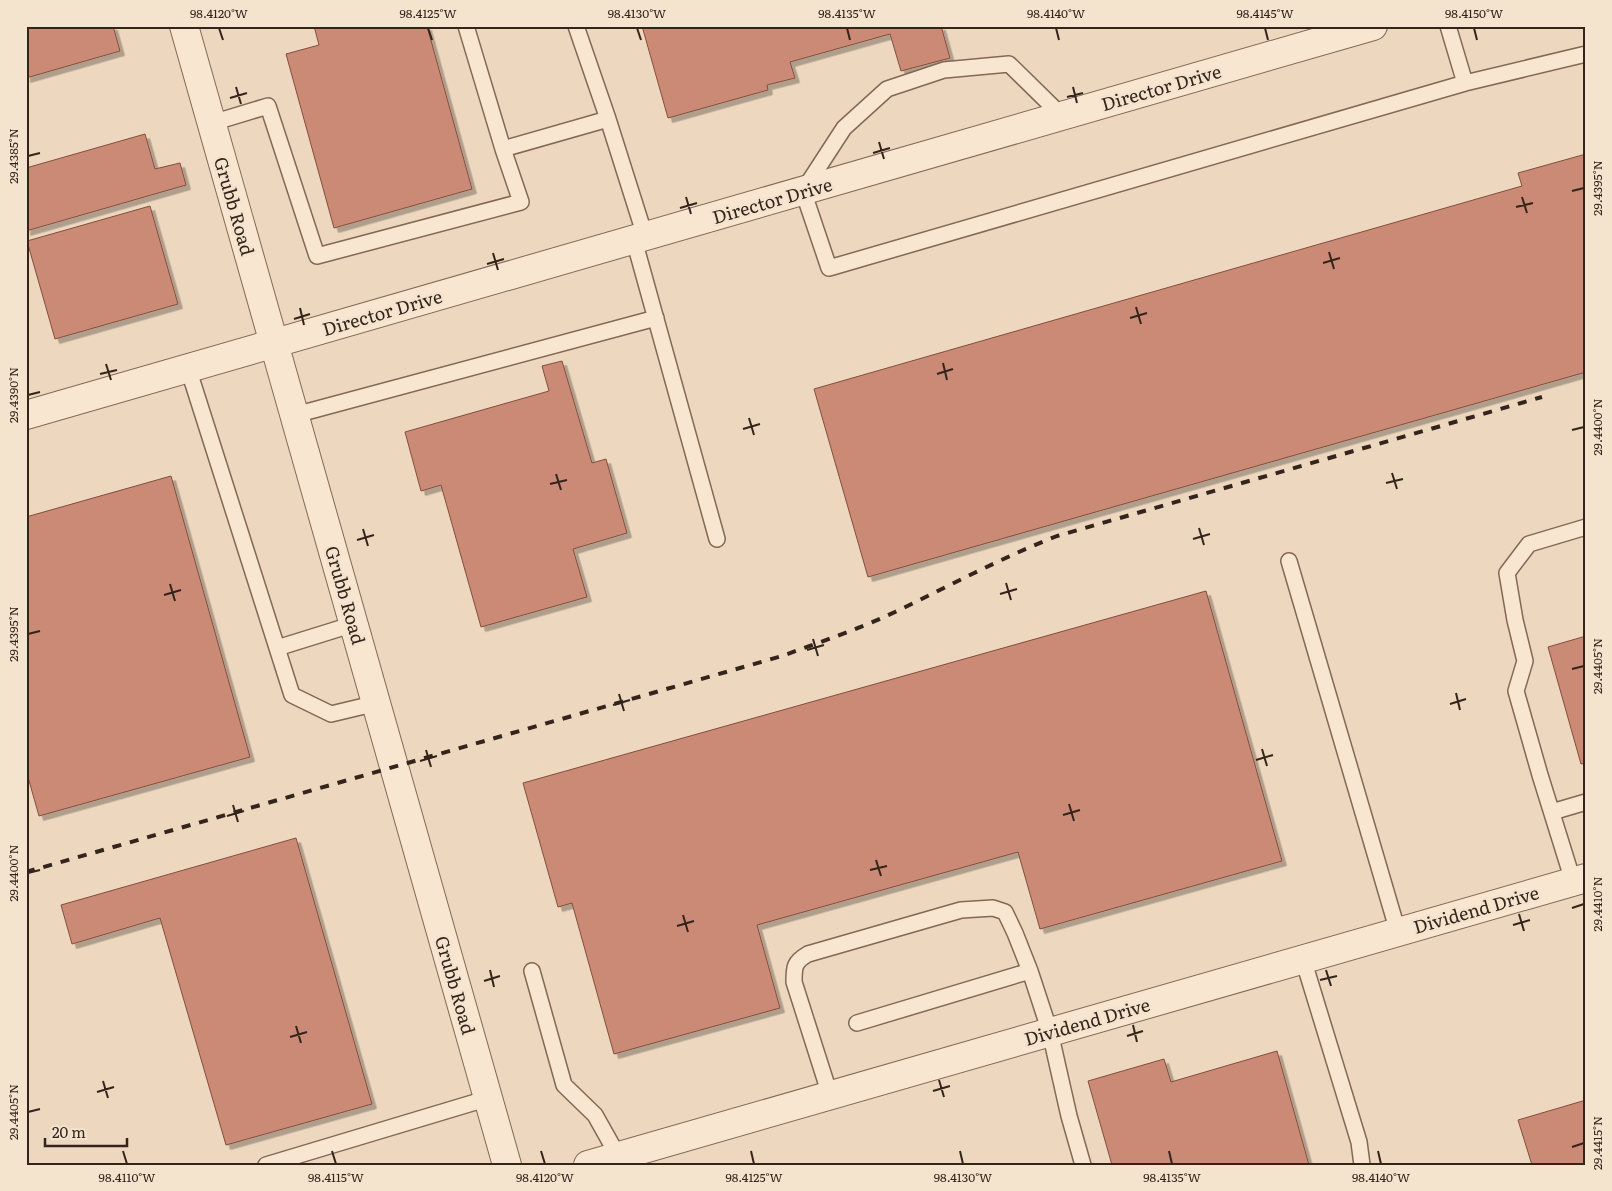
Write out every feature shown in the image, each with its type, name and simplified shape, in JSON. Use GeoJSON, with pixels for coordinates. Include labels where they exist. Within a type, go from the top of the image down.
{"type":"FeatureCollection","features":[{"type":"Feature","properties":{"kind":"street","name":"Grubb Road"},"geometry":{"type":"LineString","coordinates":[[184,26],[507,1165]]}},
{"type":"Feature","properties":{"kind":"street","name":"Director Drive"},"geometry":{"type":"LineString","coordinates":[[26,415],[1368,27]]}},
{"type":"Feature","properties":{"kind":"street","name":"Dividend Drive"},"geometry":{"type":"LineString","coordinates":[[588,1165],[1579,880]]}},
{"type":"Feature","properties":{"kind":"lane"},"geometry":{"type":"LineString","coordinates":[[212,123],[268,106],[317,256],[520,202],[502,149],[466,26]]}},
{"type":"Feature","properties":{"kind":"lane"},"geometry":{"type":"LineString","coordinates":[[576,26],[608,119],[640,238],[656,318],[717,539]]}},
{"type":"Feature","properties":{"kind":"lane"},"geometry":{"type":"LineString","coordinates":[[1448,26],[1465,84]]}},
{"type":"Feature","properties":{"kind":"lane"},"geometry":{"type":"LineString","coordinates":[[1062,116],[1009,64],[944,70],[887,89],[844,128],[803,191],[829,268],[1465,84],[1586,54]]}},
{"type":"Feature","properties":{"kind":"lane"},"geometry":{"type":"LineString","coordinates":[[502,149],[608,119]]}},
{"type":"Feature","properties":{"kind":"lane"},"geometry":{"type":"LineString","coordinates":[[295,415],[656,318]]}},
{"type":"Feature","properties":{"kind":"lane"},"geometry":{"type":"LineString","coordinates":[[188,368],[292,695],[331,714],[377,703]]}},
{"type":"Feature","properties":{"kind":"lane"},"geometry":{"type":"LineString","coordinates":[[1579,880],[1552,812],[1516,691],[1525,661],[1507,574],[1529,544],[1586,527]]}},
{"type":"Feature","properties":{"kind":"lane"},"geometry":{"type":"LineString","coordinates":[[1289,562],[1398,932]]}},
{"type":"Feature","properties":{"kind":"lane"},"geometry":{"type":"LineString","coordinates":[[277,648],[354,624]]}},
{"type":"Feature","properties":{"kind":"lane"},"geometry":{"type":"LineString","coordinates":[[1552,812],[1586,802]]}},
{"type":"Feature","properties":{"kind":"lane"},"geometry":{"type":"LineString","coordinates":[[830,1095],[794,982],[794,969],[798,959],[808,954],[961,910],[993,908],[1005,912],[1016,933],[1030,971],[1050,1032],[1083,1165]]}},
{"type":"Feature","properties":{"kind":"lane"},"geometry":{"type":"LineString","coordinates":[[1303,959],[1342,1080],[1359,1142],[1362,1165]]}},
{"type":"Feature","properties":{"kind":"lane"},"geometry":{"type":"LineString","coordinates":[[532,971],[564,1085],[595,1114],[618,1156]]}},
{"type":"Feature","properties":{"kind":"lane"},"geometry":{"type":"LineString","coordinates":[[857,1023],[1030,971]]}},
{"type":"Feature","properties":{"kind":"lane"},"geometry":{"type":"LineString","coordinates":[[266,1165],[489,1098]]}},
{"type":"Feature","properties":{"kind":"building"},"geometry":{"type":"Polygon","coordinates":[[[26,26],[113,26],[120,51],[26,78],[26,26]]]}},
{"type":"Feature","properties":{"kind":"building"},"geometry":{"type":"Polygon","coordinates":[[[314,26],[427,26],[472,189],[334,228],[286,54],[319,45],[314,26]]]}},
{"type":"Feature","properties":{"kind":"building"},"geometry":{"type":"Polygon","coordinates":[[[642,26],[941,26],[950,58],[901,71],[890,34],[790,62],[795,78],[767,85],[768,90],[668,118],[642,26]]]}},
{"type":"Feature","properties":{"kind":"building"},"geometry":{"type":"Polygon","coordinates":[[[145,134],[155,169],[180,163],[186,185],[26,231],[26,168],[145,134]]]}},
{"type":"Feature","properties":{"kind":"building"},"geometry":{"type":"Polygon","coordinates":[[[1586,154],[1586,372],[868,577],[814,389],[1522,186],[1518,173],[1586,154]]]}},
{"type":"Feature","properties":{"kind":"building"},"geometry":{"type":"Polygon","coordinates":[[[150,206],[178,304],[55,339],[27,241],[150,206]]]}},
{"type":"Feature","properties":{"kind":"building"},"geometry":{"type":"Polygon","coordinates":[[[562,361],[592,463],[606,459],[627,533],[573,549],[587,597],[481,627],[441,485],[421,491],[405,432],[549,391],[542,366],[562,361]]]}},
{"type":"Feature","properties":{"kind":"building"},"geometry":{"type":"Polygon","coordinates":[[[171,476],[250,757],[39,816],[26,770],[26,517],[171,476]]]}},
{"type":"Feature","properties":{"kind":"building"},"geometry":{"type":"Polygon","coordinates":[[[1206,591],[1282,861],[1040,929],[1018,852],[757,925],[780,1008],[614,1054],[572,903],[558,907],[523,783],[1206,591]]]}},
{"type":"Feature","properties":{"kind":"building"},"geometry":{"type":"Polygon","coordinates":[[[1586,636],[1586,763],[1581,764],[1548,647],[1586,636]]]}},
{"type":"Feature","properties":{"kind":"building"},"geometry":{"type":"Polygon","coordinates":[[[296,838],[372,1104],[226,1145],[160,918],[72,944],[61,905],[296,838]]]}},
{"type":"Feature","properties":{"kind":"building"},"geometry":{"type":"Polygon","coordinates":[[[1277,1051],[1309,1165],[1112,1165],[1088,1081],[1164,1059],[1171,1082],[1277,1051]]]}},
{"type":"Feature","properties":{"kind":"building"},"geometry":{"type":"Polygon","coordinates":[[[1586,1100],[1586,1165],[1532,1165],[1518,1120],[1586,1100]]]}},
{"type":"Feature","properties":{"kind":"railway"},"geometry":{"type":"LineString","coordinates":[[26,872],[782,656],[895,612],[995,563],[1057,536],[1542,397]]}}]}
